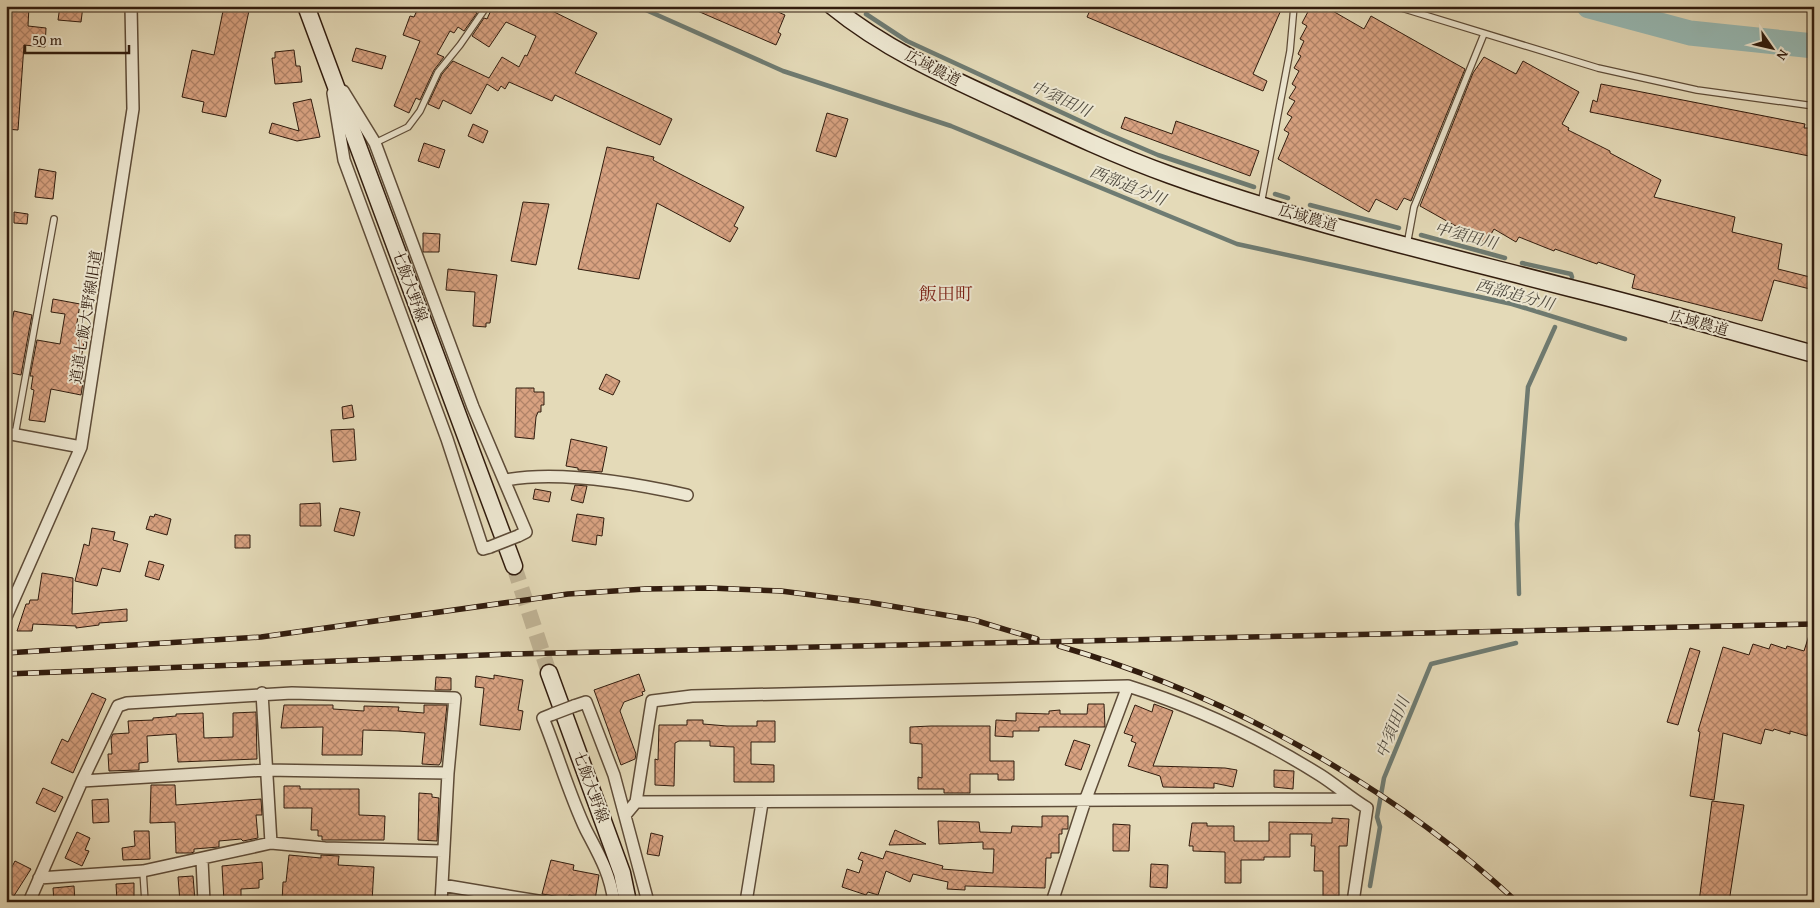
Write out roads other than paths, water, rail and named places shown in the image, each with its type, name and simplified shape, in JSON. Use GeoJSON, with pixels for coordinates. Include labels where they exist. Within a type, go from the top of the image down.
{"type":"FeatureCollection","features":[{"type":"Feature","properties":{"kind":"street","name":"道道七飯大野線旧道"},"geometry":{"type":"LineString","coordinates":[[6,617],[81,447],[133,109],[130,6]]}},
{"type":"Feature","properties":{"kind":"street","name":"七飯大野線"},"geometry":{"type":"LineString","coordinates":[[306,6],[514,566]]}},
{"type":"Feature","properties":{"kind":"street","name":"広域農道"},"geometry":{"type":"LineString","coordinates":[[832,6],[896,50],[1048,123],[1170,175],[1260,204],[1407,246],[1574,288],[1814,354]]}},
{"type":"Feature","properties":{"kind":"street"},"geometry":{"type":"LineString","coordinates":[[329,68],[375,143],[473,407],[506,480],[526,532],[490,547],[483,549],[447,439],[344,160],[329,68]]}},
{"type":"Feature","properties":{"kind":"street"},"geometry":{"type":"LineString","coordinates":[[11,434],[81,447]]}},
{"type":"Feature","properties":{"kind":"street"},"geometry":{"type":"LineString","coordinates":[[506,480],[530,476],[554,477],[644,485],[687,495]]}},
{"type":"Feature","properties":{"kind":"street","name":"七飯大野線"},"geometry":{"type":"LineString","coordinates":[[549,673],[622,873],[628,902]]}},
{"type":"Feature","properties":{"kind":"street"},"geometry":{"type":"LineString","coordinates":[[1052,902],[1085,800],[1128,686]]}},
{"type":"Feature","properties":{"kind":"street"},"geometry":{"type":"LineString","coordinates":[[626,814],[636,802],[652,701],[692,696],[1128,686],[1171,701],[1274,748],[1322,776],[1351,799],[1367,808],[1353,902]]}},
{"type":"Feature","properties":{"kind":"street"},"geometry":{"type":"LineString","coordinates":[[262,693],[265,770],[271,844]]}},
{"type":"Feature","properties":{"kind":"street"},"geometry":{"type":"LineString","coordinates":[[29,902],[82,781],[118,706],[127,703],[262,693],[455,698],[448,773],[441,902]]}},
{"type":"Feature","properties":{"kind":"street"},"geometry":{"type":"LineString","coordinates":[[614,902],[603,859],[586,830],[544,718],[586,702],[614,775],[626,814],[648,902]]}},
{"type":"Feature","properties":{"kind":"street"},"geometry":{"type":"LineString","coordinates":[[82,781],[265,770],[448,773]]}},
{"type":"Feature","properties":{"kind":"street"},"geometry":{"type":"LineString","coordinates":[[636,802],[762,803],[1351,799]]}},
{"type":"Feature","properties":{"kind":"street"},"geometry":{"type":"LineString","coordinates":[[746,902],[762,803]]}},
{"type":"Feature","properties":{"kind":"street"},"geometry":{"type":"LineString","coordinates":[[39,878],[143,871],[271,844],[325,848],[443,851]]}},
{"type":"Feature","properties":{"kind":"street"},"geometry":{"type":"LineString","coordinates":[[202,860],[204,902]]}},
{"type":"Feature","properties":{"kind":"street"},"geometry":{"type":"LineString","coordinates":[[442,885],[544,902]]}},
{"type":"Feature","properties":{"kind":"lane"},"geometry":{"type":"LineString","coordinates":[[375,143],[408,127],[420,111],[438,72],[460,45],[487,6]]}},
{"type":"Feature","properties":{"kind":"lane"},"geometry":{"type":"LineString","coordinates":[[1260,204],[1290,51],[1294,6]]}},
{"type":"Feature","properties":{"kind":"lane"},"geometry":{"type":"LineString","coordinates":[[1395,6],[1598,68],[1697,90],[1814,106]]}},
{"type":"Feature","properties":{"kind":"lane"},"geometry":{"type":"LineString","coordinates":[[1407,246],[1414,207],[1484,34]]}},
{"type":"Feature","properties":{"kind":"lane"},"geometry":{"type":"LineString","coordinates":[[11,434],[54,219]]}},
{"type":"Feature","properties":{"kind":"lane"},"geometry":{"type":"LineString","coordinates":[[143,871],[145,902]]}},
{"type":"Feature","properties":{"kind":"waterway","name":"西部追分川"},"geometry":{"type":"LineString","coordinates":[[637,6],[783,71],[951,126],[1237,244],[1512,304],[1625,339]]}},
{"type":"Feature","properties":{"kind":"waterway"},"geometry":{"type":"LineString","coordinates":[[1589,6],[1690,33],[1814,46]]}},
{"type":"Feature","properties":{"kind":"waterway","name":"中須田川"},"geometry":{"type":"LineString","coordinates":[[866,14],[907,41],[1104,132],[1158,155],[1254,187]]}},
{"type":"Feature","properties":{"kind":"waterway","name":"中須田川"},"geometry":{"type":"LineString","coordinates":[[1275,194],[1288,198]]}},
{"type":"Feature","properties":{"kind":"waterway","name":"中須田川"},"geometry":{"type":"LineString","coordinates":[[1310,205],[1399,228]]}},
{"type":"Feature","properties":{"kind":"waterway","name":"中須田川"},"geometry":{"type":"LineString","coordinates":[[1421,235],[1505,258]]}},
{"type":"Feature","properties":{"kind":"waterway","name":"中須田川"},"geometry":{"type":"LineString","coordinates":[[1522,263],[1571,274],[1572,277]]}},
{"type":"Feature","properties":{"kind":"waterway","name":"中須田川"},"geometry":{"type":"LineString","coordinates":[[1519,594],[1517,524],[1528,387],[1555,327]]}},
{"type":"Feature","properties":{"kind":"waterway","name":"中須田川"},"geometry":{"type":"LineString","coordinates":[[1370,886],[1380,827],[1377,817],[1384,778],[1431,664],[1516,643]]}},
{"type":"Feature","properties":{"kind":"tunnel"},"geometry":{"type":"LineString","coordinates":[[514,566],[549,673]]}},
{"type":"Feature","properties":{"kind":"railway"},"geometry":{"type":"LineString","coordinates":[[6,653],[261,637],[568,594],[645,589],[710,588],[781,591],[867,602],[974,620],[1037,639]]}},
{"type":"Feature","properties":{"kind":"railway"},"geometry":{"type":"LineString","coordinates":[[6,674],[513,654],[1814,624]]}},
{"type":"Feature","properties":{"kind":"railway"},"geometry":{"type":"LineString","coordinates":[[1059,646],[1121,666],[1183,690],[1243,717],[1303,748],[1360,782],[1415,819],[1468,859],[1517,902]]}},
{"type":"Feature","properties":{"kind":"district","name":"飯田町"},"geometry":{"type":"Point","coordinates":[946,294]}}]}
